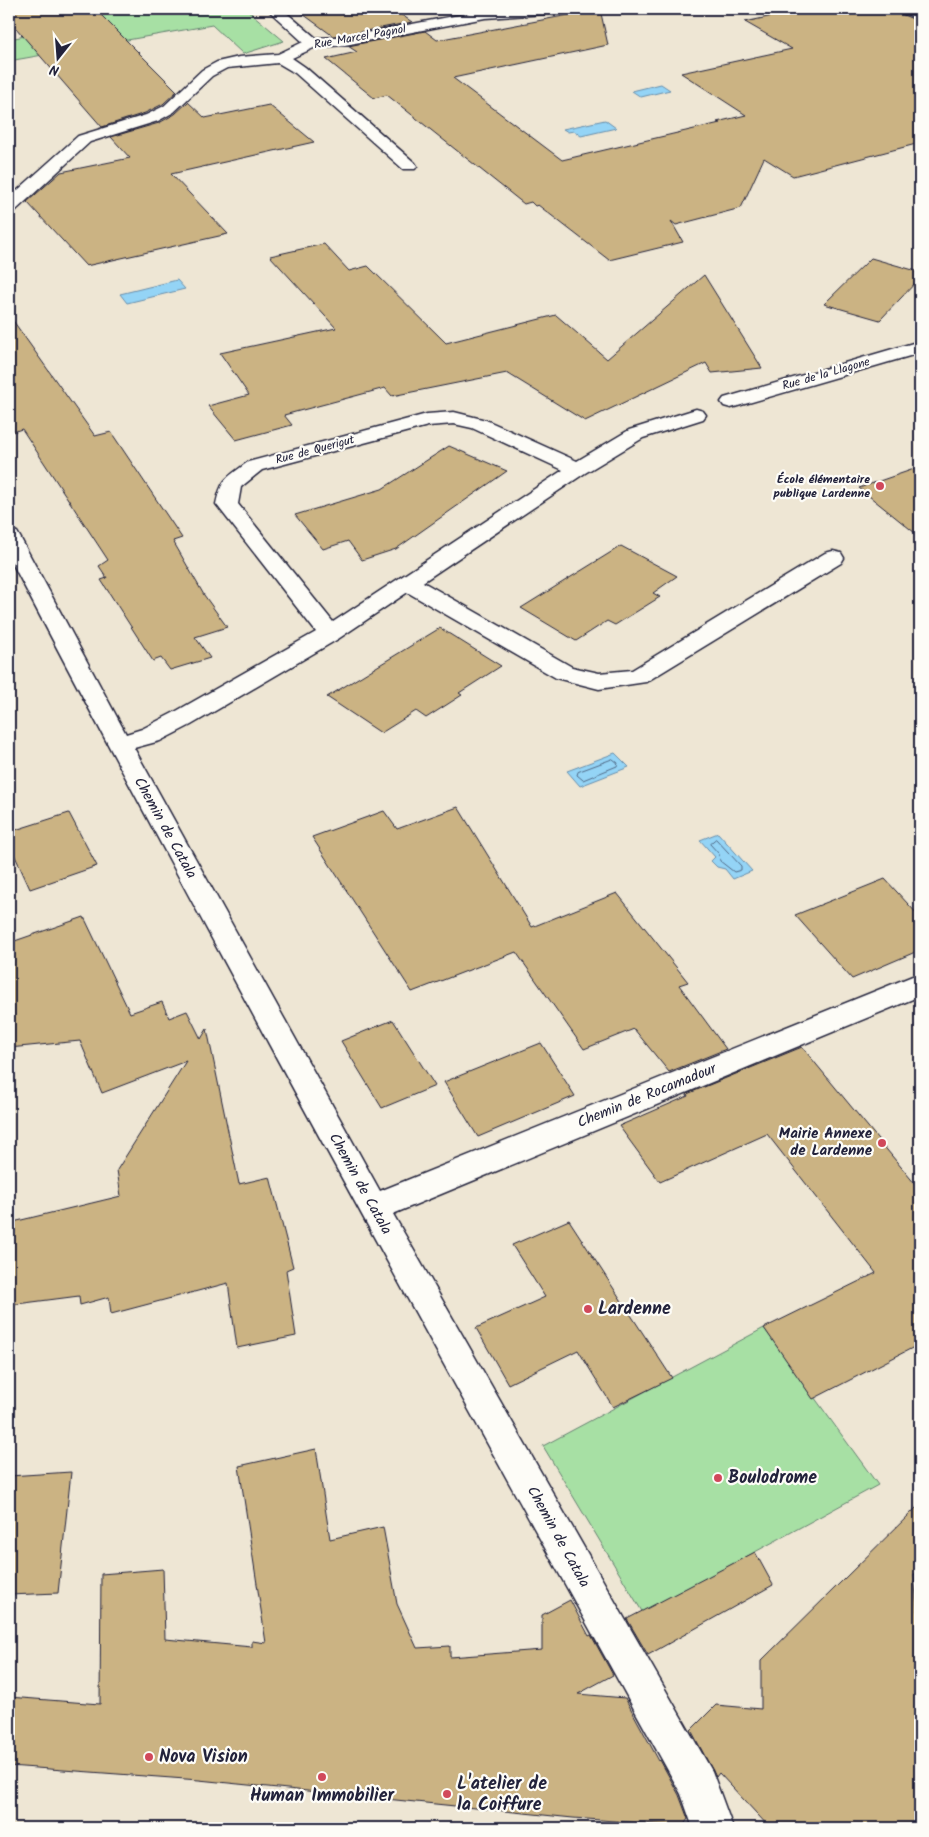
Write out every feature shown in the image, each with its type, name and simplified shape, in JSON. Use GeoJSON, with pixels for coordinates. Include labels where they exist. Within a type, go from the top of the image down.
{"type":"FeatureCollection","features":[{"type":"Feature","properties":{"kind":"street"},"geometry":{"type":"LineString","coordinates":[[274,9],[314,43]]}},
{"type":"Feature","properties":{"kind":"street","name":"Rue Marcel Pagnol"},"geometry":{"type":"LineString","coordinates":[[9,207],[84,139],[152,118],[169,109],[207,74],[222,65],[239,61],[281,58],[314,43],[345,41],[485,14],[560,9]]}},
{"type":"Feature","properties":{"kind":"street"},"geometry":{"type":"LineString","coordinates":[[906,9],[920,16]]}},
{"type":"Feature","properties":{"kind":"street"},"geometry":{"type":"LineString","coordinates":[[281,58],[300,70],[409,166]]}},
{"type":"Feature","properties":{"kind":"street","name":"Rue de la Llagone"},"geometry":{"type":"LineString","coordinates":[[731,402],[920,347]]}},
{"type":"Feature","properties":{"kind":"street"},"geometry":{"type":"LineString","coordinates":[[119,744],[151,735],[182,719],[330,634],[578,469],[636,434],[696,415]]}},
{"type":"Feature","properties":{"kind":"street","name":"Rue de Querigut"},"geometry":{"type":"LineString","coordinates":[[330,634],[228,504],[231,485],[255,466],[427,420],[454,418],[479,424],[578,469]]}},
{"type":"Feature","properties":{"kind":"street","name":"Chemin de Catala"},"geometry":{"type":"LineString","coordinates":[[9,537],[119,744],[373,1208],[698,1785],[713,1828]]}},
{"type":"Feature","properties":{"kind":"street"},"geometry":{"type":"LineString","coordinates":[[408,583],[564,672],[599,681],[638,677],[833,558]]}},
{"type":"Feature","properties":{"kind":"street","name":"Chemin de Rocamadour"},"geometry":{"type":"LineString","coordinates":[[373,1208],[920,984]]}},
{"type":"Feature","properties":{"kind":"green space"},"geometry":{"type":"Polygon","coordinates":[[[45,9],[246,9],[284,41],[243,54],[212,25],[9,61],[9,39],[47,32],[30,11],[45,9]]]}},
{"type":"Feature","properties":{"kind":"green space","name":"Boulodrome"},"geometry":{"type":"Polygon","coordinates":[[[764,1328],[878,1485],[643,1613],[543,1446],[764,1328]]]}},
{"type":"Feature","properties":{"kind":"water"},"geometry":{"type":"Polygon","coordinates":[[[661,84],[670,90],[641,97],[632,91],[661,84]]]}},
{"type":"Feature","properties":{"kind":"water"},"geometry":{"type":"Polygon","coordinates":[[[605,120],[616,128],[581,136],[574,131],[568,132],[563,129],[605,120]]]}},
{"type":"Feature","properties":{"kind":"water"},"geometry":{"type":"Polygon","coordinates":[[[177,280],[185,289],[127,303],[120,294],[177,280]]]}},
{"type":"Feature","properties":{"kind":"water"},"geometry":{"type":"Polygon","coordinates":[[[615,753],[629,767],[580,786],[567,771],[615,753]]]}},
{"type":"Feature","properties":{"kind":"water"},"geometry":{"type":"Polygon","coordinates":[[[718,833],[752,871],[733,879],[725,869],[717,867],[711,861],[715,857],[700,840],[718,833]]]}},
{"type":"Feature","properties":{"kind":"building"},"geometry":{"type":"Polygon","coordinates":[[[9,9],[95,9],[177,91],[163,104],[145,113],[102,127],[9,20],[9,9]]]}},
{"type":"Feature","properties":{"kind":"building"},"geometry":{"type":"Polygon","coordinates":[[[296,9],[393,9],[412,22],[333,36],[296,9]]]}},
{"type":"Feature","properties":{"kind":"building"},"geometry":{"type":"Polygon","coordinates":[[[600,9],[608,45],[453,78],[562,160],[720,123],[717,122],[746,115],[681,73],[792,49],[745,22],[805,9],[898,9],[901,14],[920,22],[920,143],[793,176],[764,158],[741,208],[676,225],[671,221],[683,242],[609,260],[538,205],[535,206],[531,202],[524,204],[387,95],[374,98],[326,59],[357,52],[348,46],[425,31],[437,40],[600,9]]]}},
{"type":"Feature","properties":{"kind":"building"},"geometry":{"type":"Polygon","coordinates":[[[188,102],[205,118],[269,105],[314,142],[171,174],[228,234],[86,266],[27,202],[61,172],[130,158],[111,137],[159,123],[175,114],[188,102]]]}},
{"type":"Feature","properties":{"kind":"building"},"geometry":{"type":"Polygon","coordinates":[[[324,244],[349,271],[368,266],[446,343],[556,315],[607,359],[704,275],[762,368],[712,373],[706,363],[585,421],[507,373],[392,396],[385,388],[284,415],[292,425],[236,440],[208,406],[249,395],[220,353],[336,328],[270,256],[324,244]]]}},
{"type":"Feature","properties":{"kind":"building"},"geometry":{"type":"Polygon","coordinates":[[[871,258],[920,272],[920,278],[880,320],[824,304],[871,258]]]}},
{"type":"Feature","properties":{"kind":"building"},"geometry":{"type":"Polygon","coordinates":[[[9,315],[95,436],[111,432],[182,538],[173,541],[204,595],[227,627],[195,637],[210,658],[170,670],[161,658],[153,661],[101,580],[107,578],[99,566],[108,560],[22,429],[9,433],[9,315]]]}},
{"type":"Feature","properties":{"kind":"building"},"geometry":{"type":"Polygon","coordinates":[[[449,446],[507,471],[396,549],[362,560],[348,541],[323,549],[295,515],[382,489],[449,446]]]}},
{"type":"Feature","properties":{"kind":"building"},"geometry":{"type":"Polygon","coordinates":[[[920,467],[920,537],[859,488],[920,467]]]}},
{"type":"Feature","properties":{"kind":"building"},"geometry":{"type":"Polygon","coordinates":[[[621,546],[677,576],[653,593],[660,597],[615,625],[607,621],[576,641],[521,608],[621,546]]]}},
{"type":"Feature","properties":{"kind":"building"},"geometry":{"type":"Polygon","coordinates":[[[440,628],[501,666],[459,693],[462,695],[426,718],[416,711],[381,733],[327,697],[440,628]]]}},
{"type":"Feature","properties":{"kind":"building"},"geometry":{"type":"Polygon","coordinates":[[[458,807],[532,927],[617,893],[688,982],[679,985],[726,1049],[669,1072],[634,1029],[584,1049],[516,952],[412,992],[312,837],[384,811],[397,829],[458,807]]]}},
{"type":"Feature","properties":{"kind":"building"},"geometry":{"type":"Polygon","coordinates":[[[69,813],[97,866],[30,889],[9,843],[9,832],[69,813]]]}},
{"type":"Feature","properties":{"kind":"building"},"geometry":{"type":"Polygon","coordinates":[[[885,879],[920,917],[920,950],[852,979],[795,915],[885,879]]]}},
{"type":"Feature","properties":{"kind":"building"},"geometry":{"type":"Polygon","coordinates":[[[84,917],[130,1013],[162,1002],[169,1018],[187,1011],[201,1039],[207,1029],[239,1184],[270,1177],[293,1267],[286,1270],[296,1336],[237,1348],[228,1283],[111,1314],[109,1297],[80,1305],[79,1296],[9,1305],[9,1223],[121,1196],[117,1170],[186,1061],[102,1093],[80,1041],[9,1048],[9,943],[84,917]]]}},
{"type":"Feature","properties":{"kind":"building"},"geometry":{"type":"Polygon","coordinates":[[[393,1020],[435,1086],[382,1108],[341,1041],[393,1020]]]}},
{"type":"Feature","properties":{"kind":"building"},"geometry":{"type":"Polygon","coordinates":[[[541,1043],[575,1096],[478,1137],[444,1082],[541,1043]]]}},
{"type":"Feature","properties":{"kind":"building"},"geometry":{"type":"Polygon","coordinates":[[[802,1047],[920,1190],[920,1344],[813,1399],[764,1328],[876,1273],[767,1134],[660,1182],[619,1126],[688,1096],[687,1094],[802,1047]]]}},
{"type":"Feature","properties":{"kind":"building"},"geometry":{"type":"Polygon","coordinates":[[[569,1220],[672,1378],[613,1407],[578,1350],[508,1384],[476,1328],[545,1297],[512,1245],[569,1220]]]}},
{"type":"Feature","properties":{"kind":"building"},"geometry":{"type":"Polygon","coordinates":[[[316,1449],[330,1539],[383,1527],[397,1604],[417,1648],[450,1646],[450,1657],[542,1650],[542,1615],[570,1600],[613,1675],[578,1694],[625,1698],[679,1795],[688,1819],[683,1826],[573,1818],[199,1780],[9,1766],[9,1697],[100,1704],[101,1574],[163,1569],[165,1639],[252,1647],[252,1641],[266,1643],[239,1466],[316,1449]]]}},
{"type":"Feature","properties":{"kind":"building"},"geometry":{"type":"Polygon","coordinates":[[[71,1472],[58,1593],[9,1595],[9,1476],[71,1472]]]}},
{"type":"Feature","properties":{"kind":"building"},"geometry":{"type":"Polygon","coordinates":[[[920,1504],[920,1574],[914,1574],[920,1642],[920,1828],[770,1828],[719,1773],[716,1777],[691,1730],[716,1705],[761,1709],[761,1661],[920,1504]]]}},
{"type":"Feature","properties":{"kind":"building"},"geometry":{"type":"Polygon","coordinates":[[[755,1552],[773,1585],[648,1655],[627,1619],[755,1552]]]}},
{"type":"Feature","properties":{"kind":"place","name":"École élémentaire publique Lardenne"},"geometry":{"type":"Point","coordinates":[880,486]}},
{"type":"Feature","properties":{"kind":"place","name":"Mairie Annexe de Lardenne"},"geometry":{"type":"Point","coordinates":[882,1143]}},
{"type":"Feature","properties":{"kind":"place","name":"Lardenne"},"geometry":{"type":"Point","coordinates":[588,1309]}},
{"type":"Feature","properties":{"kind":"place","name":"Boulodrome"},"geometry":{"type":"Point","coordinates":[718,1478]}},
{"type":"Feature","properties":{"kind":"place","name":"Nova Vision"},"geometry":{"type":"Point","coordinates":[149,1757]}},
{"type":"Feature","properties":{"kind":"place","name":"Human Immobilier"},"geometry":{"type":"Point","coordinates":[322,1777]}},
{"type":"Feature","properties":{"kind":"place","name":"L'atelier de la Coiffure"},"geometry":{"type":"Point","coordinates":[447,1794]}}]}
